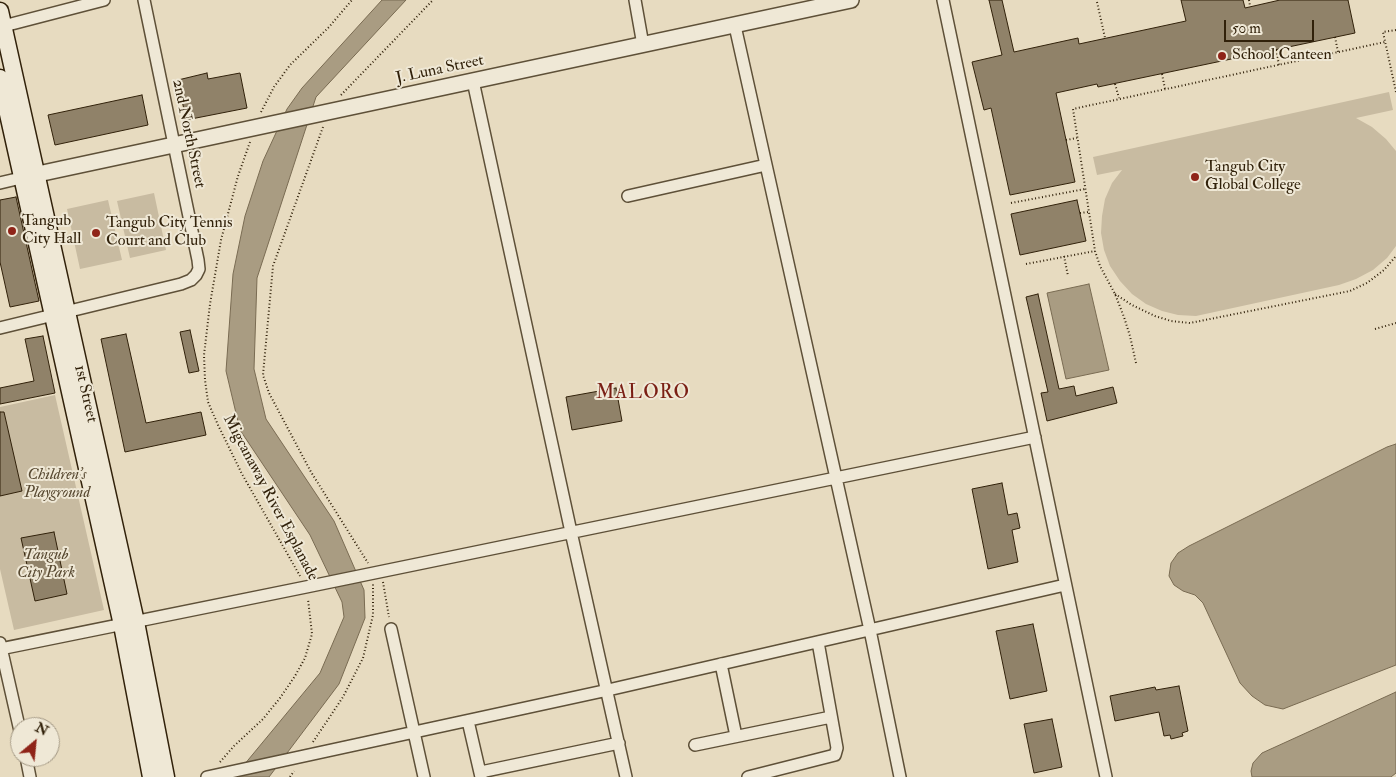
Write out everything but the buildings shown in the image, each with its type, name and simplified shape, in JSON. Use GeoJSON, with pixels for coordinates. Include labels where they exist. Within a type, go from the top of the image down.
{"type":"FeatureCollection","features":[{"type":"Feature","properties":{"kind":"main road","name":"1st Street"},"geometry":{"type":"LineString","coordinates":[[1,22],[28,176],[129,623],[166,777]]}},
{"type":"Feature","properties":{"kind":"main road","name":"1st Street"},"geometry":{"type":"LineString","coordinates":[[0,78],[28,176]]}},
{"type":"Feature","properties":{"kind":"main road","name":"1st Street"},"geometry":{"type":"LineString","coordinates":[[129,623],[151,777]]}},
{"type":"Feature","properties":{"kind":"street"},"geometry":{"type":"LineString","coordinates":[[1,22],[104,0]]}},
{"type":"Feature","properties":{"kind":"street","name":"2nd North Street"},"geometry":{"type":"LineString","coordinates":[[59,314],[181,284],[191,280],[199,270],[144,0]]}},
{"type":"Feature","properties":{"kind":"street"},"geometry":{"type":"LineString","coordinates":[[635,0],[642,45]]}},
{"type":"Feature","properties":{"kind":"street","name":"J. Luna Street"},"geometry":{"type":"LineString","coordinates":[[28,176],[852,0]]}},
{"type":"Feature","properties":{"kind":"street"},"geometry":{"type":"LineString","coordinates":[[944,0],[1106,777]]}},
{"type":"Feature","properties":{"kind":"street"},"geometry":{"type":"LineString","coordinates":[[735,26],[870,630],[900,777]]}},
{"type":"Feature","properties":{"kind":"street"},"geometry":{"type":"LineString","coordinates":[[473,81],[626,777]]}},
{"type":"Feature","properties":{"kind":"street"},"geometry":{"type":"LineString","coordinates":[[628,196],[766,166]]}},
{"type":"Feature","properties":{"kind":"street"},"geometry":{"type":"LineString","coordinates":[[0,183],[28,176]]}},
{"type":"Feature","properties":{"kind":"street"},"geometry":{"type":"LineString","coordinates":[[0,328],[59,314]]}},
{"type":"Feature","properties":{"kind":"street"},"geometry":{"type":"LineString","coordinates":[[17,717],[0,647],[309,587],[374,572],[1035,437]]}},
{"type":"Feature","properties":{"kind":"street"},"geometry":{"type":"LineString","coordinates":[[210,776],[608,690],[1065,585]]}},
{"type":"Feature","properties":{"kind":"street"},"geometry":{"type":"LineString","coordinates":[[391,629],[424,777]]}},
{"type":"Feature","properties":{"kind":"street"},"geometry":{"type":"LineString","coordinates":[[748,777],[836,754],[837,748],[818,642]]}},
{"type":"Feature","properties":{"kind":"street"},"geometry":{"type":"LineString","coordinates":[[721,664],[736,736]]}},
{"type":"Feature","properties":{"kind":"street"},"geometry":{"type":"LineString","coordinates":[[695,745],[831,717]]}},
{"type":"Feature","properties":{"kind":"street"},"geometry":{"type":"LineString","coordinates":[[468,721],[481,775],[619,743]]}},
{"type":"Feature","properties":{"kind":"path","name":"Migcanaway River Esplanade"},"geometry":{"type":"LineString","coordinates":[[210,776],[224,757],[280,698],[305,658],[312,634],[309,587],[242,474],[208,402],[205,380],[205,347],[221,240],[238,176],[262,110],[274,87],[290,65],[329,27],[352,0]]}},
{"type":"Feature","properties":{"kind":"path"},"geometry":{"type":"LineString","coordinates":[[391,629],[374,572],[311,472],[269,393],[263,375],[273,266],[329,112],[346,88],[433,0]]}},
{"type":"Feature","properties":{"kind":"path"},"geometry":{"type":"LineString","coordinates":[[1249,0],[1250,6]]}},
{"type":"Feature","properties":{"kind":"path"},"geometry":{"type":"LineString","coordinates":[[1097,2],[1106,38]]}},
{"type":"Feature","properties":{"kind":"path"},"geometry":{"type":"LineString","coordinates":[[1396,30],[1383,32],[1396,92]]}},
{"type":"Feature","properties":{"kind":"path"},"geometry":{"type":"LineString","coordinates":[[1335,37],[1338,52]]}},
{"type":"Feature","properties":{"kind":"path"},"geometry":{"type":"LineString","coordinates":[[1136,363],[1130,336],[1115,294],[1100,266],[1095,251],[1073,109],[1385,42]]}},
{"type":"Feature","properties":{"kind":"path"},"geometry":{"type":"LineString","coordinates":[[1276,50],[1279,65]]}},
{"type":"Feature","properties":{"kind":"path"},"geometry":{"type":"LineString","coordinates":[[1162,74],[1165,89]]}},
{"type":"Feature","properties":{"kind":"path"},"geometry":{"type":"LineString","coordinates":[[1115,84],[1119,99]]}},
{"type":"Feature","properties":{"kind":"path"},"geometry":{"type":"LineString","coordinates":[[1066,140],[1077,138]]}},
{"type":"Feature","properties":{"kind":"path"},"geometry":{"type":"LineString","coordinates":[[1011,203],[1085,189]]}},
{"type":"Feature","properties":{"kind":"path"},"geometry":{"type":"LineString","coordinates":[[1080,213],[1089,212]]}},
{"type":"Feature","properties":{"kind":"path"},"geometry":{"type":"LineString","coordinates":[[1026,264],[1095,251]]}},
{"type":"Feature","properties":{"kind":"path"},"geometry":{"type":"LineString","coordinates":[[1064,256],[1068,276]]}},
{"type":"Feature","properties":{"kind":"path"},"geometry":{"type":"LineString","coordinates":[[1115,294],[1155,316],[1171,321],[1190,323],[1350,291],[1368,283],[1384,270],[1396,256]]}},
{"type":"Feature","properties":{"kind":"path"},"geometry":{"type":"LineString","coordinates":[[1375,329],[1396,323]]}},
{"type":"Feature","properties":{"kind":"path"},"geometry":{"type":"LineString","coordinates":[[298,758],[343,697],[363,658],[373,615],[374,572]]}},
{"type":"Feature","properties":{"kind":"green space"},"geometry":{"type":"Polygon","coordinates":[[[1389,92],[1393,110],[1356,118],[1372,127],[1396,151],[1396,246],[1387,258],[1373,270],[1339,285],[1196,316],[1178,315],[1146,304],[1132,294],[1110,266],[1104,250],[1101,233],[1102,216],[1105,199],[1112,183],[1122,170],[1097,175],[1093,157],[1389,92]]]}},
{"type":"Feature","properties":{"kind":"green space"},"geometry":{"type":"Polygon","coordinates":[[[154,193],[166,250],[130,258],[117,201],[154,193]]]}},
{"type":"Feature","properties":{"kind":"green space"},"geometry":{"type":"Polygon","coordinates":[[[108,200],[122,260],[80,269],[67,209],[108,200]]]}},
{"type":"Feature","properties":{"kind":"green space","name":"Tangub City Park"},"geometry":{"type":"Polygon","coordinates":[[[55,395],[104,610],[14,630],[0,569],[0,407],[55,395]]]}},
{"type":"Feature","properties":{"kind":"shaded area"},"geometry":{"type":"Polygon","coordinates":[[[382,0],[406,0],[316,97],[257,278],[254,369],[266,419],[334,521],[364,590],[365,618],[339,684],[269,777],[234,777],[320,673],[344,617],[342,602],[310,535],[240,430],[226,371],[233,274],[245,216],[263,161],[287,109],[302,88],[382,0]]]}},
{"type":"Feature","properties":{"kind":"shaded area"},"geometry":{"type":"Polygon","coordinates":[[[1089,284],[1109,370],[1066,379],[1047,293],[1089,284]]]}},
{"type":"Feature","properties":{"kind":"shaded area"},"geometry":{"type":"Polygon","coordinates":[[[1396,444],[1396,665],[1283,709],[1265,705],[1252,696],[1240,683],[1203,603],[1195,595],[1183,591],[1174,585],[1169,576],[1171,563],[1178,553],[1189,546],[1396,444]]]}},
{"type":"Feature","properties":{"kind":"shaded area"},"geometry":{"type":"Polygon","coordinates":[[[1396,692],[1396,773],[1391,777],[1252,777],[1253,763],[1262,753],[1396,692]]]}},
{"type":"Feature","properties":{"kind":"place","name":"School Canteen"},"geometry":{"type":"Point","coordinates":[1222,56]}},
{"type":"Feature","properties":{"kind":"place","name":"Tangub City Global College"},"geometry":{"type":"Point","coordinates":[1195,177]}},
{"type":"Feature","properties":{"kind":"place","name":"Tangub City Hall"},"geometry":{"type":"Point","coordinates":[12,231]}},
{"type":"Feature","properties":{"kind":"place","name":"Tangub City Tennis Court and Club"},"geometry":{"type":"Point","coordinates":[96,233]}},
{"type":"Feature","properties":{"kind":"district","name":"MALORO"},"geometry":{"type":"Point","coordinates":[643,394]}},
{"type":"Feature","properties":{"kind":"park label","name":"Children's Playground"},"geometry":{"type":"Point","coordinates":[57,485]}}]}
